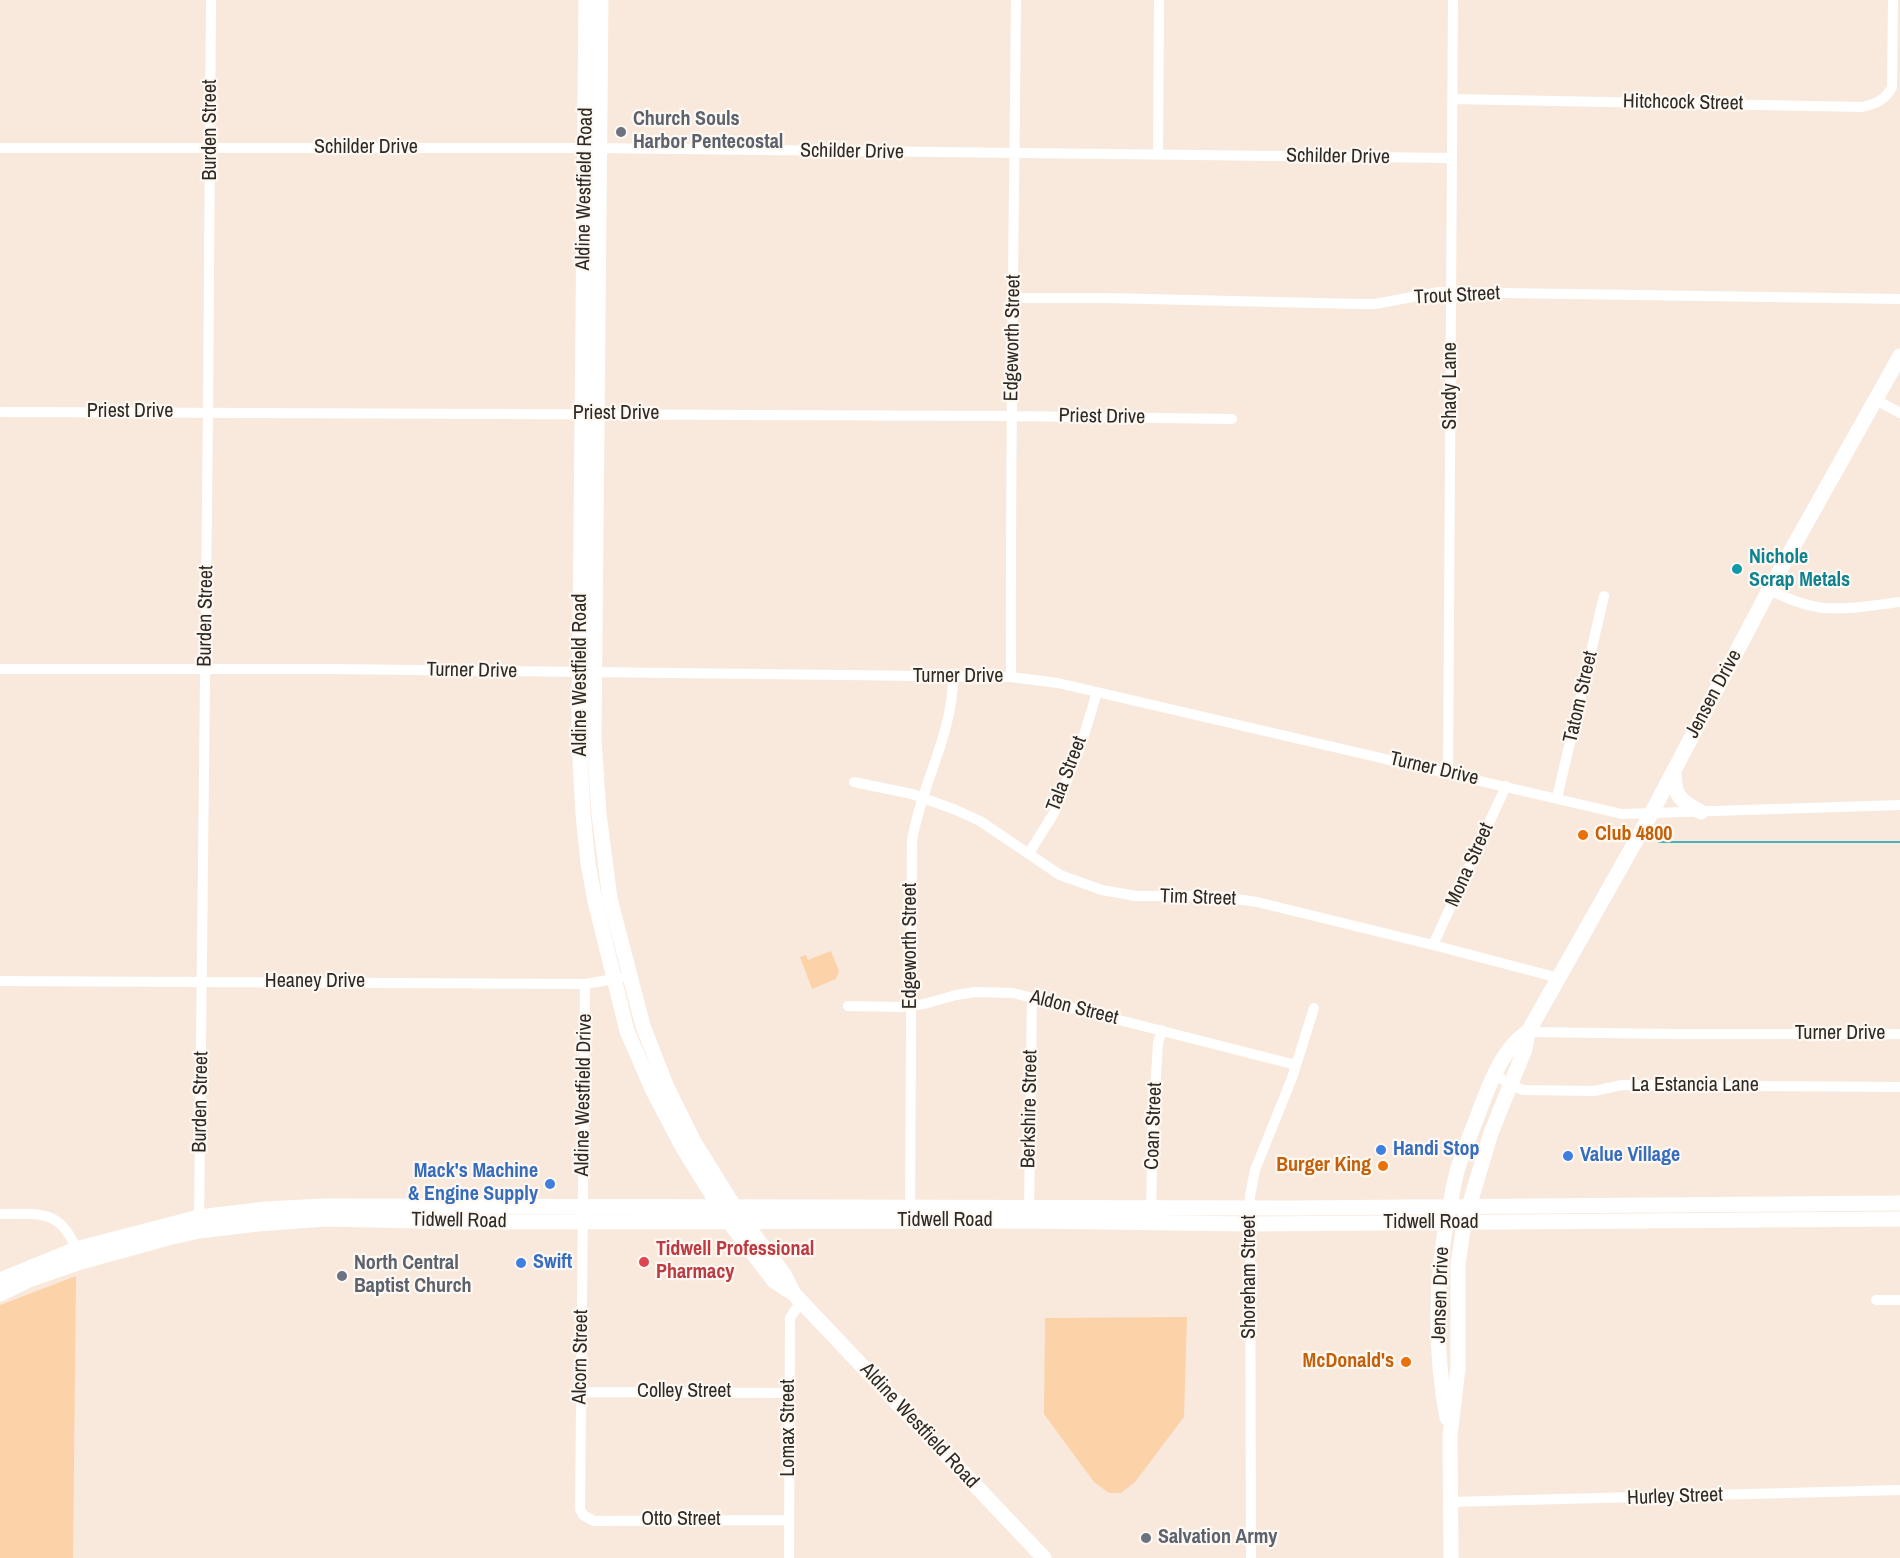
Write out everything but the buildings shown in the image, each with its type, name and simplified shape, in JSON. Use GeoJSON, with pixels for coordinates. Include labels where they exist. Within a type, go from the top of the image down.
{"type":"FeatureCollection","features":[{"type":"Feature","properties":{"kind":"main road","name":"Aldine Westfield Road"},"geometry":{"type":"LineString","coordinates":[[586,0],[592,149],[590,540],[587,672],[579,739],[585,837],[595,902],[623,978],[627,1031],[659,1088],[694,1142],[732,1215],[784,1274],[798,1298],[1044,1558]]}},
{"type":"Feature","properties":{"kind":"main road","name":"Aldine Westfield Road"},"geometry":{"type":"LineString","coordinates":[[592,149],[601,0]]}},
{"type":"Feature","properties":{"kind":"main road","name":"Jensen Drive"},"geometry":{"type":"LineString","coordinates":[[1451,1558],[1450,1435],[1458,1358],[1458,1264],[1464,1223],[1491,1133],[1525,1049],[1528,1032],[1651,814],[1769,590],[1900,356]]}},
{"type":"Feature","properties":{"kind":"main road"},"geometry":{"type":"LineString","coordinates":[[1674,770],[1674,788],[1678,796],[1701,812]]}},
{"type":"Feature","properties":{"kind":"main road","name":"Jensen Drive"},"geometry":{"type":"LineString","coordinates":[[1450,1435],[1440,1379],[1438,1336],[1440,1267],[1447,1215],[1457,1170],[1495,1074],[1518,1038],[1528,1032]]}},
{"type":"Feature","properties":{"kind":"main road","name":"Tidwell Road"},"geometry":{"type":"LineString","coordinates":[[0,1280],[79,1256],[142,1245],[199,1224],[258,1224],[324,1212],[469,1206],[582,1213],[732,1215],[1151,1214],[1250,1208],[1447,1215],[1464,1223],[1564,1214],[1832,1211],[1900,1203]]}},
{"type":"Feature","properties":{"kind":"main road"},"geometry":{"type":"LineString","coordinates":[[467,1222],[469,1206]]}},
{"type":"Feature","properties":{"kind":"main road","name":"Tidwell Road"},"geometry":{"type":"LineString","coordinates":[[1151,1214],[1250,1224],[1447,1215],[1468,1207],[1564,1214]]}},
{"type":"Feature","properties":{"kind":"main road","name":"Tidwell Road"},"geometry":{"type":"LineString","coordinates":[[1832,1211],[1900,1219]]}},
{"type":"Feature","properties":{"kind":"main road","name":"Tidwell Road"},"geometry":{"type":"LineString","coordinates":[[324,1212],[467,1222],[582,1213]]}},
{"type":"Feature","properties":{"kind":"main road","name":"Tidwell Road"},"geometry":{"type":"LineString","coordinates":[[0,1294],[79,1256]]}},
{"type":"Feature","properties":{"kind":"street","name":"Burden Street"},"geometry":{"type":"LineString","coordinates":[[199,1224],[211,0]]}},
{"type":"Feature","properties":{"kind":"street","name":"Edgeworth Street"},"geometry":{"type":"LineString","coordinates":[[1011,677],[1011,416],[1016,0]]}},
{"type":"Feature","properties":{"kind":"street"},"geometry":{"type":"LineString","coordinates":[[1158,154],[1159,0]]}},
{"type":"Feature","properties":{"kind":"street","name":"Shady Lane"},"geometry":{"type":"LineString","coordinates":[[1448,772],[1453,0]]}},
{"type":"Feature","properties":{"kind":"street","name":"Hitchcock Street"},"geometry":{"type":"LineString","coordinates":[[1453,99],[1862,107],[1871,105],[1884,98],[1892,87],[1893,0]]}},
{"type":"Feature","properties":{"kind":"street","name":"Schilder Drive"},"geometry":{"type":"LineString","coordinates":[[0,148],[592,149],[1452,158]]}},
{"type":"Feature","properties":{"kind":"street","name":"Trout Street"},"geometry":{"type":"LineString","coordinates":[[1014,298],[1376,304],[1429,293],[1451,292],[1900,299]]}},
{"type":"Feature","properties":{"kind":"street"},"geometry":{"type":"LineString","coordinates":[[1876,400],[1900,412]]}},
{"type":"Feature","properties":{"kind":"street","name":"Priest Drive"},"geometry":{"type":"LineString","coordinates":[[0,412],[590,413],[1232,419]]}},
{"type":"Feature","properties":{"kind":"street"},"geometry":{"type":"LineString","coordinates":[[1769,590],[1789,599],[1823,608],[1900,602]]}},
{"type":"Feature","properties":{"kind":"street","name":"Tatom Street"},"geometry":{"type":"LineString","coordinates":[[1557,798],[1604,596]]}},
{"type":"Feature","properties":{"kind":"street","name":"Turner Drive"},"geometry":{"type":"LineString","coordinates":[[0,669],[1011,677],[1058,683],[1622,814],[1900,805]]}},
{"type":"Feature","properties":{"kind":"street","name":"Edgeworth Street"},"geometry":{"type":"LineString","coordinates":[[910,1213],[912,841],[917,815],[936,764],[948,718],[953,677]]}},
{"type":"Feature","properties":{"kind":"street","name":"Tala Street"},"geometry":{"type":"LineString","coordinates":[[1029,853],[1054,813],[1082,742],[1097,692]]}},
{"type":"Feature","properties":{"kind":"street","name":"Tim Street"},"geometry":{"type":"LineString","coordinates":[[854,782],[923,798],[980,821],[1060,875],[1102,890],[1136,896],[1215,896],[1241,899],[1559,978]]}},
{"type":"Feature","properties":{"kind":"street","name":"Mona Street"},"geometry":{"type":"LineString","coordinates":[[1433,945],[1506,786]]}},
{"type":"Feature","properties":{"kind":"street","name":"Heaney Drive"},"geometry":{"type":"LineString","coordinates":[[0,981],[585,984],[623,978]]}},
{"type":"Feature","properties":{"kind":"street","name":"Aldine Westfield Drive"},"geometry":{"type":"LineString","coordinates":[[582,1213],[585,984]]}},
{"type":"Feature","properties":{"kind":"street","name":"Aldon Street"},"geometry":{"type":"LineString","coordinates":[[848,1006],[911,1005],[976,992],[1013,993],[1296,1065]]}},
{"type":"Feature","properties":{"kind":"street","name":"Berkshire Street"},"geometry":{"type":"LineString","coordinates":[[1029,1214],[1032,998]]}},
{"type":"Feature","properties":{"kind":"street","name":"Shoreham Street"},"geometry":{"type":"LineString","coordinates":[[1251,1558],[1250,1208],[1255,1170],[1292,1078],[1314,1008]]}},
{"type":"Feature","properties":{"kind":"street","name":"Coan Street"},"geometry":{"type":"LineString","coordinates":[[1151,1214],[1156,1066],[1158,1043],[1162,1030]]}},
{"type":"Feature","properties":{"kind":"street","name":"Turner Drive"},"geometry":{"type":"LineString","coordinates":[[1528,1032],[1900,1034]]}},
{"type":"Feature","properties":{"kind":"street","name":"La Estancia Lane"},"geometry":{"type":"LineString","coordinates":[[1495,1074],[1510,1085],[1523,1090],[1594,1091],[1622,1085],[1900,1087]]}},
{"type":"Feature","properties":{"kind":"street","name":"Alcorn Street"},"geometry":{"type":"LineString","coordinates":[[580,1509],[582,1213]]}},
{"type":"Feature","properties":{"kind":"street"},"geometry":{"type":"LineString","coordinates":[[0,1214],[37,1214],[56,1220],[66,1229],[79,1256]]}},
{"type":"Feature","properties":{"kind":"street","name":"Lomax Street"},"geometry":{"type":"LineString","coordinates":[[789,1558],[790,1318],[798,1298]]}},
{"type":"Feature","properties":{"kind":"street"},"geometry":{"type":"LineString","coordinates":[[1876,1300],[1900,1300]]}},
{"type":"Feature","properties":{"kind":"street","name":"Colley Street"},"geometry":{"type":"LineString","coordinates":[[580,1392],[788,1393]]}},
{"type":"Feature","properties":{"kind":"street","name":"Hurley Street"},"geometry":{"type":"LineString","coordinates":[[1449,1502],[1900,1490]]}},
{"type":"Feature","properties":{"kind":"street","name":"Otto Street"},"geometry":{"type":"LineString","coordinates":[[580,1509],[583,1515],[594,1521],[789,1520]]}},
{"type":"Feature","properties":{"kind":"shaded area"},"geometry":{"type":"Polygon","coordinates":[[[831,951],[839,971],[836,979],[812,989],[800,957],[806,955],[808,960],[831,951]]]}},
{"type":"Feature","properties":{"kind":"shaded area"},"geometry":{"type":"Polygon","coordinates":[[[76,1276],[73,1558],[0,1558],[0,1305],[76,1276]]]}},
{"type":"Feature","properties":{"kind":"shaded area"},"geometry":{"type":"Polygon","coordinates":[[[1187,1317],[1184,1417],[1135,1482],[1121,1493],[1109,1493],[1094,1482],[1044,1414],[1045,1318],[1187,1317]]]}},
{"type":"Feature","properties":{"kind":"waterway"},"geometry":{"type":"LineString","coordinates":[[1659,842],[1900,842]]}},
{"type":"Feature","properties":{"kind":"place","name":"Church Souls Harbor Pentecostal"},"geometry":{"type":"Point","coordinates":[621,132]}},
{"type":"Feature","properties":{"kind":"place","name":"Nichole Scrap Metals"},"geometry":{"type":"Point","coordinates":[1737,569]}},
{"type":"Feature","properties":{"kind":"place","name":"Club 4800"},"geometry":{"type":"Point","coordinates":[1583,835]}},
{"type":"Feature","properties":{"kind":"place","name":"Handi Stop"},"geometry":{"type":"Point","coordinates":[1381,1150]}},
{"type":"Feature","properties":{"kind":"place","name":"Value Village"},"geometry":{"type":"Point","coordinates":[1568,1156]}},
{"type":"Feature","properties":{"kind":"place","name":"Burger King"},"geometry":{"type":"Point","coordinates":[1383,1166]}},
{"type":"Feature","properties":{"kind":"place","name":"Mack's Machine & Engine Supply"},"geometry":{"type":"Point","coordinates":[550,1184]}},
{"type":"Feature","properties":{"kind":"place","name":"Tidwell Professional Pharmacy"},"geometry":{"type":"Point","coordinates":[644,1262]}},
{"type":"Feature","properties":{"kind":"place","name":"Swift"},"geometry":{"type":"Point","coordinates":[521,1263]}},
{"type":"Feature","properties":{"kind":"place","name":"North Central Baptist Church"},"geometry":{"type":"Point","coordinates":[342,1276]}},
{"type":"Feature","properties":{"kind":"place","name":"McDonald's"},"geometry":{"type":"Point","coordinates":[1406,1362]}},
{"type":"Feature","properties":{"kind":"place","name":"Salvation Army"},"geometry":{"type":"Point","coordinates":[1146,1538]}}]}
